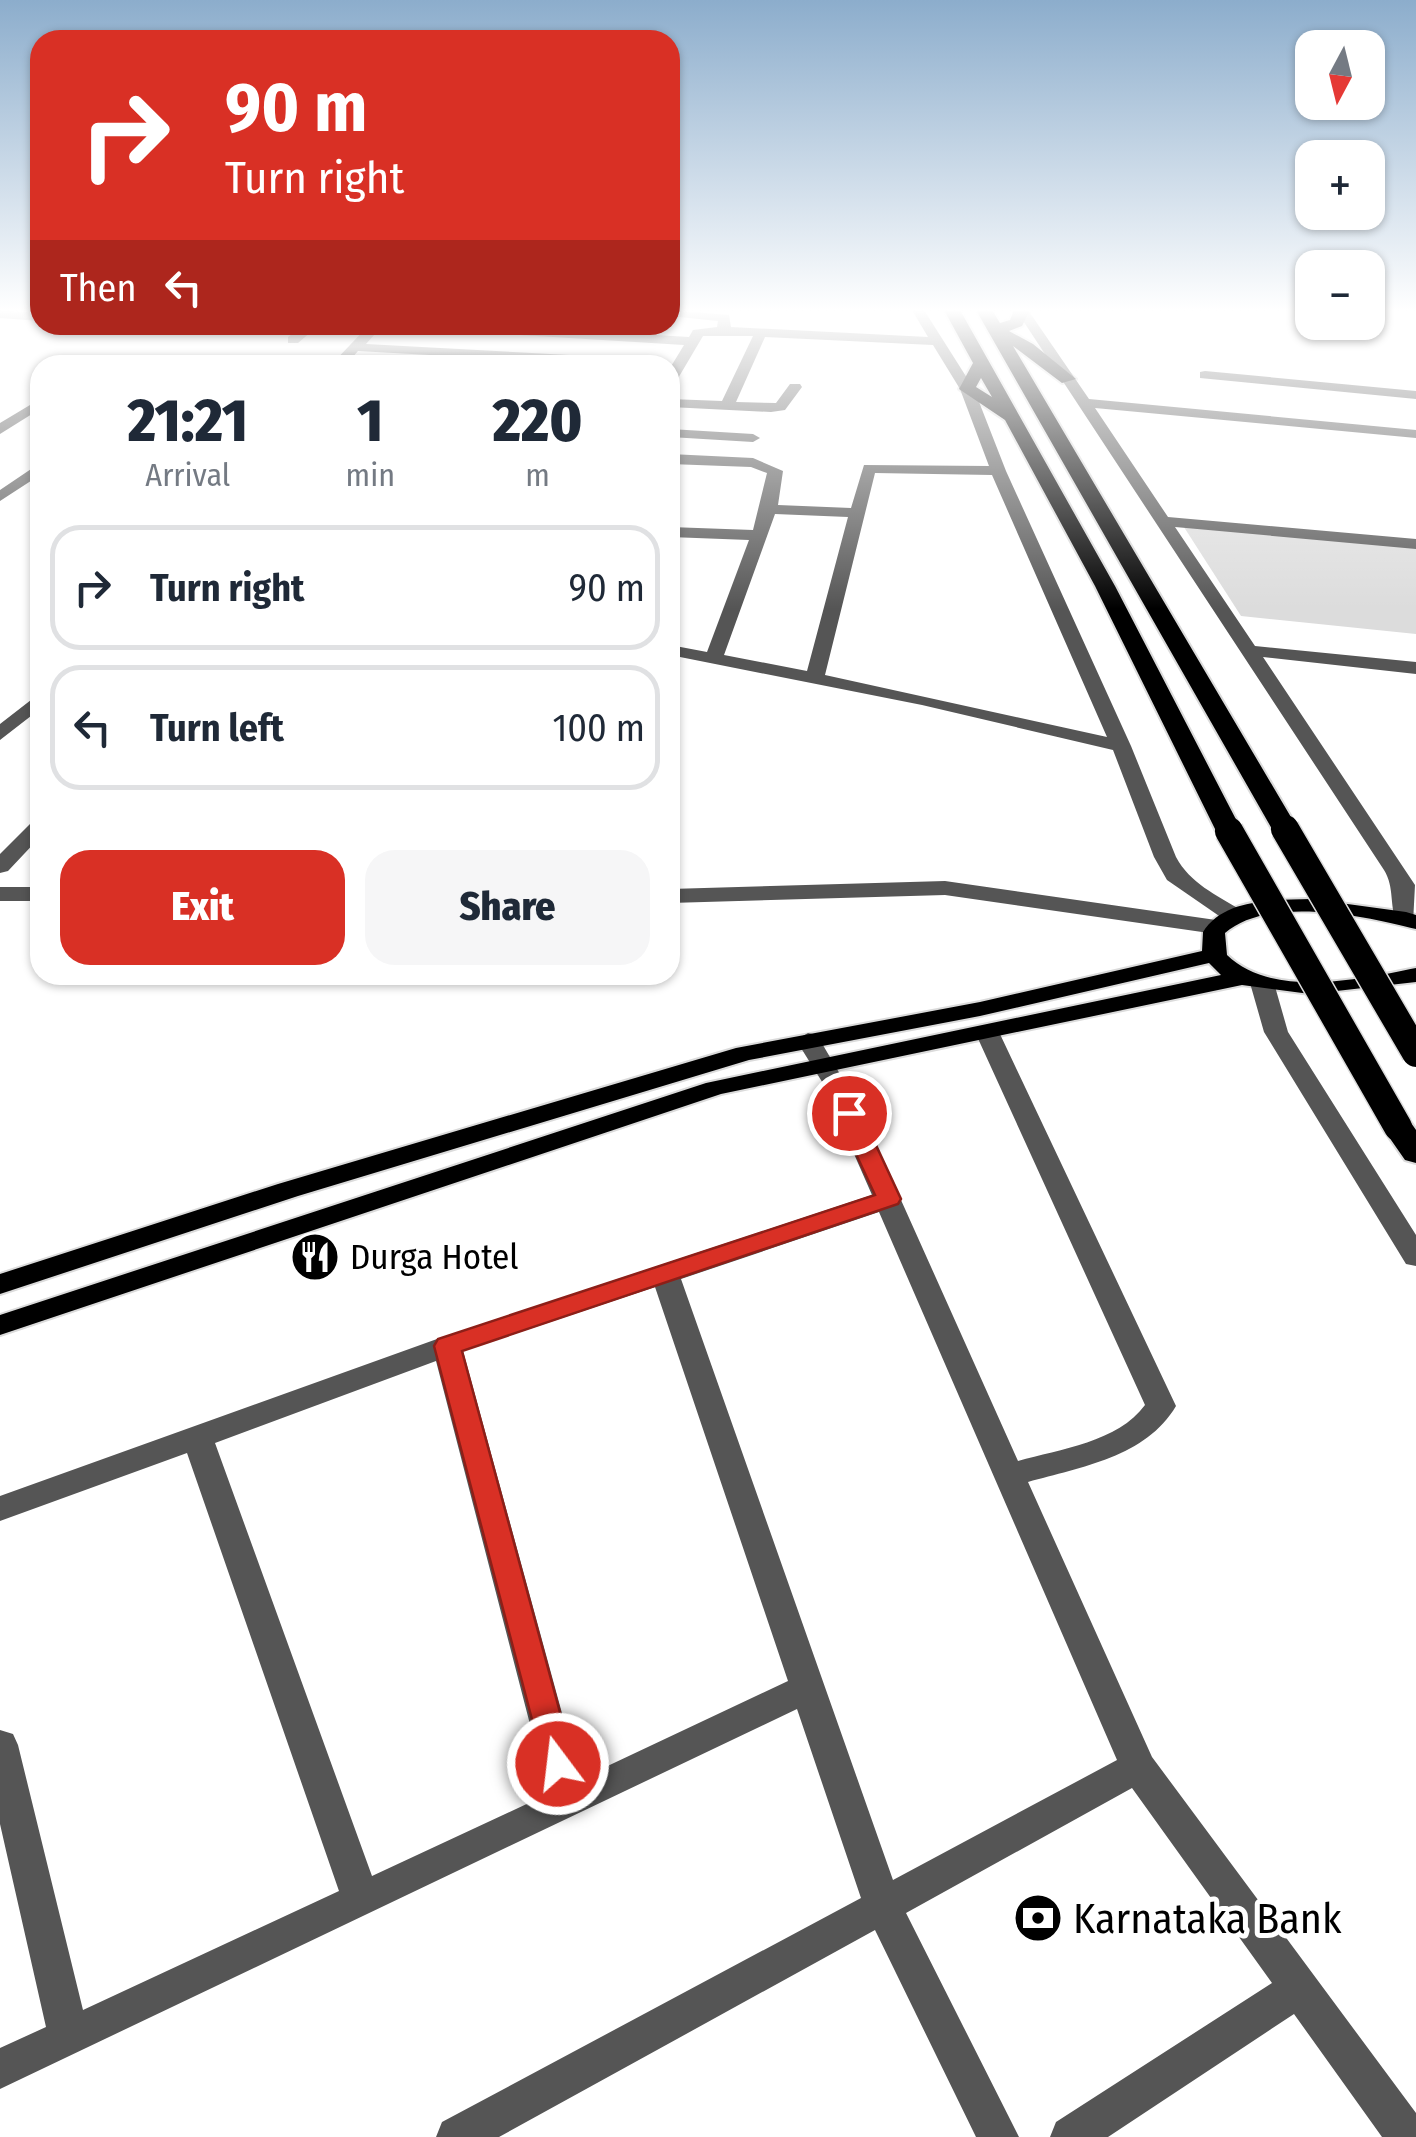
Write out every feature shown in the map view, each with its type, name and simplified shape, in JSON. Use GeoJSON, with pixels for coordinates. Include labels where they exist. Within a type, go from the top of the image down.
{"type":"FeatureCollection","features":[{"type":"Feature","properties":{"kind":"highway"},"geometry":{"type":"LineString","coordinates":[[1001,410],[1014,418]]}},
{"type":"Feature","properties":{"kind":"highway"},"geometry":{"type":"LineString","coordinates":[[1009,410],[1164,695],[1230,831],[1407,1140]]}},
{"type":"Feature","properties":{"kind":"highway"},"geometry":{"type":"LineString","coordinates":[[1042,410],[1416,1053]]}},
{"type":"Feature","properties":{"kind":"main road"},"geometry":{"type":"LineString","coordinates":[[1252,980],[1215,955],[1211,942],[1225,921],[1281,907],[1322,908],[1411,920]]}},
{"type":"Feature","properties":{"kind":"main road"},"geometry":{"type":"LineString","coordinates":[[0,1325],[816,1052],[980,1009],[1215,955]]}},
{"type":"Feature","properties":{"kind":"main road"},"geometry":{"type":"LineString","coordinates":[[0,1284],[550,1110],[746,1054],[816,1052],[987,1032],[1252,980],[1311,986],[1416,975]]}},
{"type":"Feature","properties":{"kind":"main road"},"geometry":{"type":"LineString","coordinates":[[550,1110],[569,1134]]}},
{"type":"Feature","properties":{"kind":"street"},"geometry":{"type":"LineString","coordinates":[[2,427],[29,410]]}},
{"type":"Feature","properties":{"kind":"street"},"geometry":{"type":"LineString","coordinates":[[975,410],[1175,875],[1225,921]]}},
{"type":"Feature","properties":{"kind":"street"},"geometry":{"type":"LineString","coordinates":[[1088,410],[1404,885],[1411,920]]}},
{"type":"Feature","properties":{"kind":"street"},"geometry":{"type":"LineString","coordinates":[[1155,410],[1416,434]]}},
{"type":"Feature","properties":{"kind":"street"},"geometry":{"type":"LineString","coordinates":[[680,433],[753,438]]}},
{"type":"Feature","properties":{"kind":"street"},"geometry":{"type":"LineString","coordinates":[[680,459],[753,462],[775,471],[769,509],[713,659]]}},
{"type":"Feature","properties":{"kind":"street"},"geometry":{"type":"LineString","coordinates":[[815,678],[869,468],[998,471]]}},
{"type":"Feature","properties":{"kind":"street"},"geometry":{"type":"LineString","coordinates":[[1,497],[30,475]]}},
{"type":"Feature","properties":{"kind":"street"},"geometry":{"type":"LineString","coordinates":[[769,509],[855,514]]}},
{"type":"Feature","properties":{"kind":"street"},"geometry":{"type":"LineString","coordinates":[[1163,521],[1416,544]]}},
{"type":"Feature","properties":{"kind":"street"},"geometry":{"type":"LineString","coordinates":[[680,532],[760,535]]}},
{"type":"Feature","properties":{"kind":"street"},"geometry":{"type":"LineString","coordinates":[[1245,650],[1416,668]]}},
{"type":"Feature","properties":{"kind":"street"},"geometry":{"type":"LineString","coordinates":[[680,652],[1120,746]]}},
{"type":"Feature","properties":{"kind":"street"},"geometry":{"type":"LineString","coordinates":[[0,734],[30,707]]}},
{"type":"Feature","properties":{"kind":"street"},"geometry":{"type":"LineString","coordinates":[[0,866],[30,835]]}},
{"type":"Feature","properties":{"kind":"street"},"geometry":{"type":"LineString","coordinates":[[680,896],[944,888],[1225,921]]}},
{"type":"Feature","properties":{"kind":"street"},"geometry":{"type":"LineString","coordinates":[[0,894],[30,894]]}},
{"type":"Feature","properties":{"kind":"street"},"geometry":{"type":"LineString","coordinates":[[1252,980],[1276,1032],[1326,1118],[1416,1257]]}},
{"type":"Feature","properties":{"kind":"street"},"geometry":{"type":"LineString","coordinates":[[987,1032],[1162,1406],[1154,1422],[1134,1436],[1010,1475]]}},
{"type":"Feature","properties":{"kind":"street"},"geometry":{"type":"LineString","coordinates":[[816,1052],[889,1199],[1138,1766],[1408,2137]]}},
{"type":"Feature","properties":{"kind":"street"},"geometry":{"type":"LineString","coordinates":[[0,1509],[447,1346],[889,1199]]}},
{"type":"Feature","properties":{"kind":"street"},"geometry":{"type":"LineString","coordinates":[[664,1274],[884,1906],[998,2137]]}},
{"type":"Feature","properties":{"kind":"street"},"geometry":{"type":"LineString","coordinates":[[447,1346],[568,1802]]}},
{"type":"Feature","properties":{"kind":"street"},"geometry":{"type":"LineString","coordinates":[[197,1438],[361,1900]]}},
{"type":"Feature","properties":{"kind":"street"},"geometry":{"type":"LineString","coordinates":[[0,2069],[808,1688]]}},
{"type":"Feature","properties":{"kind":"street"},"geometry":{"type":"LineString","coordinates":[[0,1745],[69,2037]]}},
{"type":"Feature","properties":{"kind":"street"},"geometry":{"type":"LineString","coordinates":[[457,2137],[1138,1766]]}},
{"type":"Feature","properties":{"kind":"street"},"geometry":{"type":"LineString","coordinates":[[1072,2137],[1298,1990]]}},
{"type":"Feature","properties":{"kind":"shaded area"},"geometry":{"type":"Polygon","coordinates":[[[1182,524],[1416,546],[1416,634],[1241,616],[1182,524]]]}},
{"type":"Feature","properties":{"kind":"place","name":"Durga Hotel"},"geometry":{"type":"Point","coordinates":[315,1257]}},
{"type":"Feature","properties":{"kind":"place","name":"Karnataka Bank"},"geometry":{"type":"Point","coordinates":[1038,1918]}},
{"type":"Feature","properties":{"kind":"route"},"geometry":{"type":"LineString","coordinates":[[558,1764],[447,1346],[889,1199],[849,1113]]}}]}
